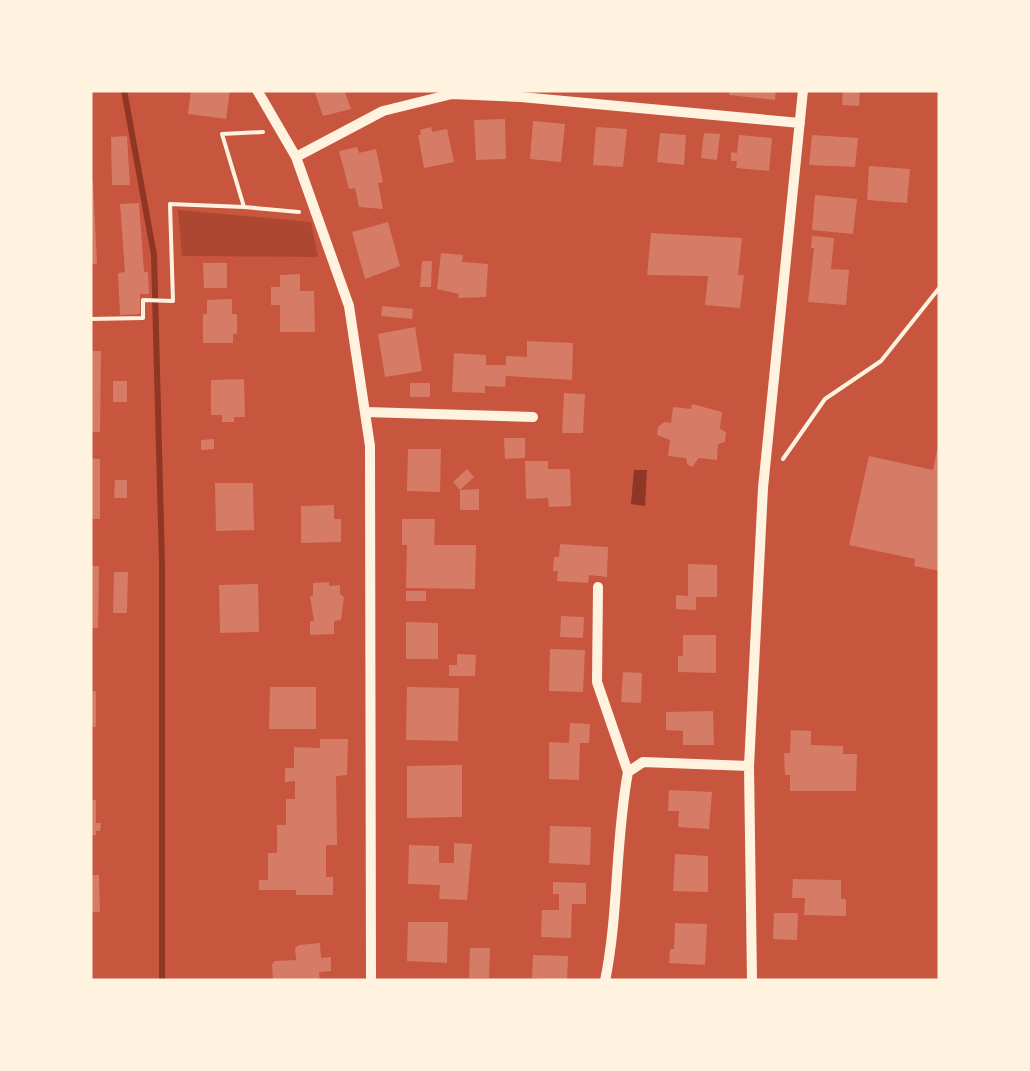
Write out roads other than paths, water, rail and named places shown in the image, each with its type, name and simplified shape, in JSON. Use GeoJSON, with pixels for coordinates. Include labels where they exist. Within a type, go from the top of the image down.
{"type":"FeatureCollection","features":[{"type":"Feature","properties":{"kind":"street"},"geometry":{"type":"LineString","coordinates":[[257,90],[296,157],[349,306],[370,446],[371,981]]}},
{"type":"Feature","properties":{"kind":"street"},"geometry":{"type":"LineString","coordinates":[[752,981],[749,766],[763,488],[803,90]]}},
{"type":"Feature","properties":{"kind":"street"},"geometry":{"type":"LineString","coordinates":[[296,157],[383,111],[452,94],[521,96],[800,123]]}},
{"type":"Feature","properties":{"kind":"street"},"geometry":{"type":"LineString","coordinates":[[364,412],[533,417]]}},
{"type":"Feature","properties":{"kind":"street"},"geometry":{"type":"LineString","coordinates":[[598,587],[597,682],[628,772],[620,811],[612,946],[604,981]]}},
{"type":"Feature","properties":{"kind":"street"},"geometry":{"type":"LineString","coordinates":[[628,772],[643,762],[749,766]]}},
{"type":"Feature","properties":{"kind":"waterway"},"geometry":{"type":"LineString","coordinates":[[124,90],[154,255],[162,564],[162,981]]}}]}
